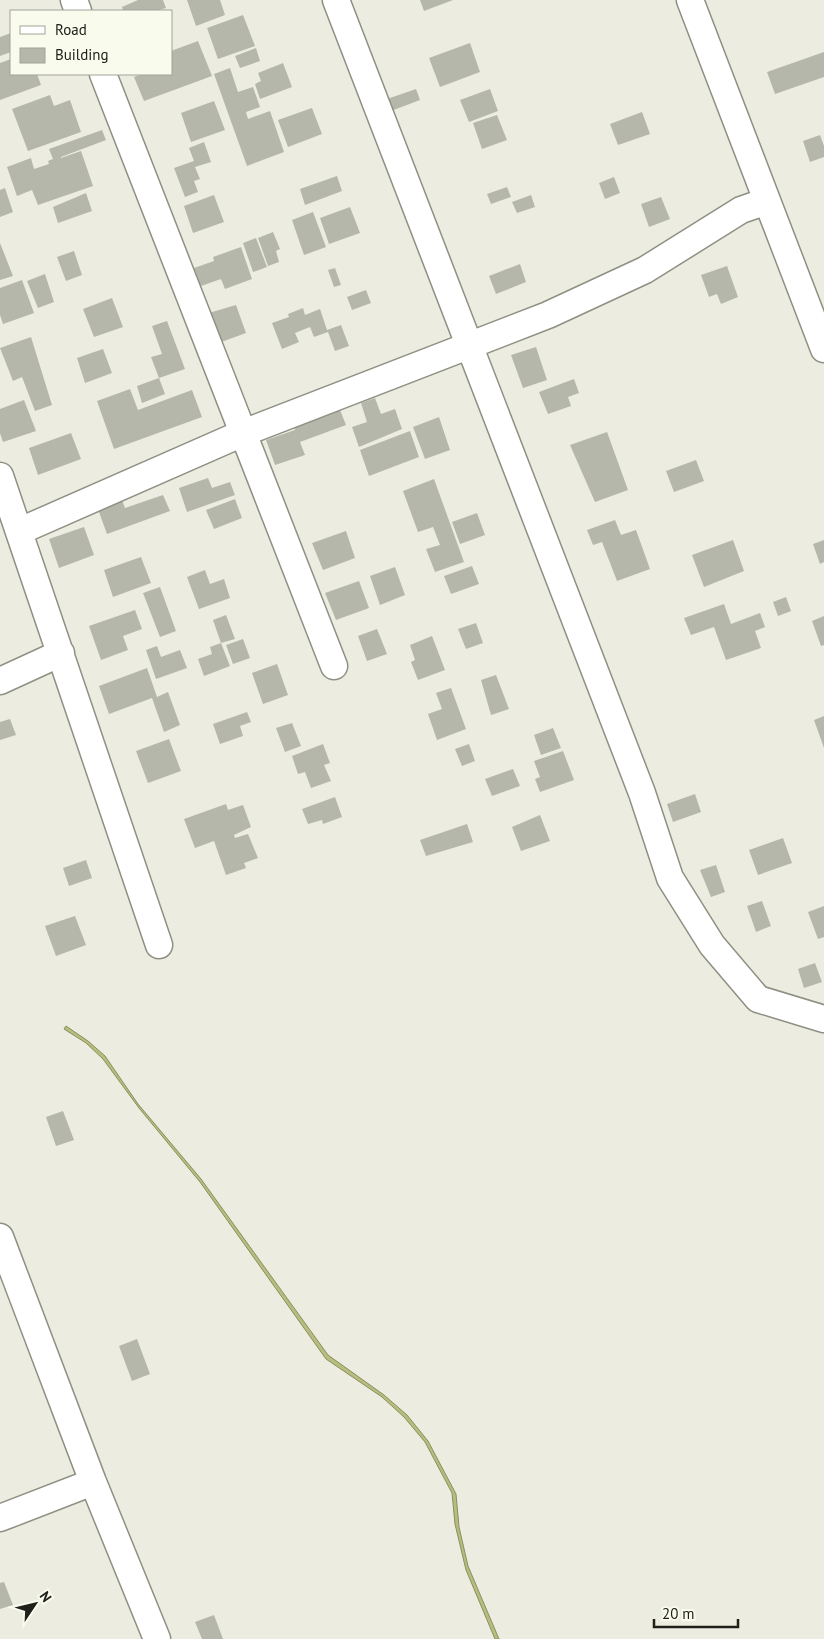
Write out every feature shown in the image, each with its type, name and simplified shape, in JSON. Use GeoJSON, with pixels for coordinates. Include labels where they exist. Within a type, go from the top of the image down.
{"type":"FeatureCollection","features":[{"type":"Feature","properties":{"kind":"street"},"geometry":{"type":"LineString","coordinates":[[336,0],[642,793],[670,878],[712,945],[758,998],[824,1019]]}},
{"type":"Feature","properties":{"kind":"street"},"geometry":{"type":"LineString","coordinates":[[690,0],[824,349]]}},
{"type":"Feature","properties":{"kind":"street"},"geometry":{"type":"LineString","coordinates":[[103,75],[334,666]]}},
{"type":"Feature","properties":{"kind":"street"},"geometry":{"type":"LineString","coordinates":[[20,531],[243,433],[548,315],[645,270],[741,210],[767,201]]}},
{"type":"Feature","properties":{"kind":"street"},"geometry":{"type":"LineString","coordinates":[[0,476],[160,945]]}},
{"type":"Feature","properties":{"kind":"street"},"geometry":{"type":"LineString","coordinates":[[0,681],[61,653]]}},
{"type":"Feature","properties":{"kind":"street"},"geometry":{"type":"LineString","coordinates":[[0,1237],[93,1482],[157,1639]]}},
{"type":"Feature","properties":{"kind":"street"},"geometry":{"type":"LineString","coordinates":[[0,1518],[93,1482]]}},
{"type":"Feature","properties":{"kind":"shaded area"},"geometry":{"type":"Polygon","coordinates":[[[66,1026],[88,1041],[105,1056],[138,1104],[201,1179],[328,1355],[384,1395],[407,1415],[428,1441],[456,1494],[459,1527],[468,1566],[499,1639],[495,1639],[466,1570],[455,1524],[452,1493],[425,1442],[404,1417],[382,1397],[326,1359],[200,1182],[139,1108],[103,1059],[86,1043],[64,1029],[66,1026]]]}},
{"type":"Feature","properties":{"kind":"building"},"geometry":{"type":"Polygon","coordinates":[[[138,0],[163,0],[166,8],[159,10],[123,10],[122,7],[138,0]]]}},
{"type":"Feature","properties":{"kind":"building"},"geometry":{"type":"Polygon","coordinates":[[[187,0],[220,0],[225,15],[196,26],[187,0]]]}},
{"type":"Feature","properties":{"kind":"building"},"geometry":{"type":"Polygon","coordinates":[[[420,0],[453,0],[424,11],[420,0]]]}},
{"type":"Feature","properties":{"kind":"building"},"geometry":{"type":"Polygon","coordinates":[[[243,15],[255,46],[218,59],[207,28],[243,15]]]}},
{"type":"Feature","properties":{"kind":"building"},"geometry":{"type":"Polygon","coordinates":[[[10,33],[10,52],[0,56],[0,37],[10,33]]]}},
{"type":"Feature","properties":{"kind":"building"},"geometry":{"type":"Polygon","coordinates":[[[198,41],[212,76],[144,101],[134,77],[140,75],[172,75],[172,51],[198,41]]]}},
{"type":"Feature","properties":{"kind":"building"},"geometry":{"type":"Polygon","coordinates":[[[470,43],[480,72],[440,87],[429,58],[470,43]]]}},
{"type":"Feature","properties":{"kind":"building"},"geometry":{"type":"Polygon","coordinates":[[[256,48],[260,61],[240,68],[235,56],[256,48]]]}},
{"type":"Feature","properties":{"kind":"building"},"geometry":{"type":"Polygon","coordinates":[[[824,52],[824,77],[775,94],[767,72],[824,52]]]}},
{"type":"Feature","properties":{"kind":"building"},"geometry":{"type":"Polygon","coordinates":[[[10,59],[10,75],[37,75],[41,85],[0,100],[0,63],[10,59]]]}},
{"type":"Feature","properties":{"kind":"building"},"geometry":{"type":"Polygon","coordinates":[[[283,63],[292,87],[260,99],[255,84],[261,81],[258,73],[283,63]]]}},
{"type":"Feature","properties":{"kind":"building"},"geometry":{"type":"Polygon","coordinates":[[[230,68],[238,92],[253,87],[260,107],[246,112],[248,119],[270,111],[284,152],[247,166],[214,74],[230,68]]]}},
{"type":"Feature","properties":{"kind":"building"},"geometry":{"type":"Polygon","coordinates":[[[416,89],[420,100],[391,111],[387,99],[416,89]]]}},
{"type":"Feature","properties":{"kind":"building"},"geometry":{"type":"Polygon","coordinates":[[[490,89],[498,111],[469,122],[460,100],[490,89]]]}},
{"type":"Feature","properties":{"kind":"building"},"geometry":{"type":"Polygon","coordinates":[[[50,95],[54,106],[70,100],[81,132],[28,151],[12,109],[50,95]]]}},
{"type":"Feature","properties":{"kind":"building"},"geometry":{"type":"Polygon","coordinates":[[[214,101],[225,130],[191,142],[181,113],[214,101]]]}},
{"type":"Feature","properties":{"kind":"building"},"geometry":{"type":"Polygon","coordinates":[[[312,108],[322,134],[288,147],[278,120],[312,108]]]}},
{"type":"Feature","properties":{"kind":"building"},"geometry":{"type":"Polygon","coordinates":[[[642,112],[650,134],[618,145],[610,124],[642,112]]]}},
{"type":"Feature","properties":{"kind":"building"},"geometry":{"type":"Polygon","coordinates":[[[497,115],[507,140],[482,149],[473,123],[497,115]]]}},
{"type":"Feature","properties":{"kind":"building"},"geometry":{"type":"Polygon","coordinates":[[[102,130],[106,140],[61,157],[81,151],[93,186],[38,205],[32,190],[17,196],[7,167],[31,158],[34,169],[49,164],[48,161],[53,159],[49,149],[102,130]]]}},
{"type":"Feature","properties":{"kind":"building"},"geometry":{"type":"Polygon","coordinates":[[[820,135],[824,146],[824,157],[810,162],[803,141],[820,135]]]}},
{"type":"Feature","properties":{"kind":"building"},"geometry":{"type":"Polygon","coordinates":[[[204,142],[211,162],[195,167],[200,179],[194,181],[198,192],[185,197],[174,168],[194,161],[189,148],[204,142]]]}},
{"type":"Feature","properties":{"kind":"building"},"geometry":{"type":"Polygon","coordinates":[[[337,176],[342,191],[305,205],[300,189],[337,176]]]}},
{"type":"Feature","properties":{"kind":"building"},"geometry":{"type":"Polygon","coordinates":[[[614,177],[620,193],[605,199],[599,183],[614,177]]]}},
{"type":"Feature","properties":{"kind":"building"},"geometry":{"type":"Polygon","coordinates":[[[507,187],[511,197],[491,204],[487,194],[507,187]]]}},
{"type":"Feature","properties":{"kind":"building"},"geometry":{"type":"Polygon","coordinates":[[[5,188],[13,212],[0,217],[0,190],[5,188]]]}},
{"type":"Feature","properties":{"kind":"building"},"geometry":{"type":"Polygon","coordinates":[[[86,193],[92,211],[58,223],[53,207],[86,193]]]}},
{"type":"Feature","properties":{"kind":"building"},"geometry":{"type":"Polygon","coordinates":[[[214,195],[224,222],[193,233],[184,206],[214,195]]]}},
{"type":"Feature","properties":{"kind":"building"},"geometry":{"type":"Polygon","coordinates":[[[531,195],[535,207],[517,213],[512,202],[531,195]]]}},
{"type":"Feature","properties":{"kind":"building"},"geometry":{"type":"Polygon","coordinates":[[[661,197],[670,219],[649,227],[641,204],[661,197]]]}},
{"type":"Feature","properties":{"kind":"building"},"geometry":{"type":"Polygon","coordinates":[[[350,207],[360,233],[329,244],[320,218],[350,207]]]}},
{"type":"Feature","properties":{"kind":"building"},"geometry":{"type":"Polygon","coordinates":[[[313,212],[326,247],[304,255],[292,220],[313,212]]]}},
{"type":"Feature","properties":{"kind":"building"},"geometry":{"type":"Polygon","coordinates":[[[273,232],[280,249],[276,251],[279,262],[268,266],[258,238],[273,232]]]}},
{"type":"Feature","properties":{"kind":"building"},"geometry":{"type":"Polygon","coordinates":[[[256,238],[267,267],[253,272],[243,243],[256,238]]]}},
{"type":"Feature","properties":{"kind":"building"},"geometry":{"type":"Polygon","coordinates":[[[0,243],[13,276],[0,280],[0,243]]]}},
{"type":"Feature","properties":{"kind":"building"},"geometry":{"type":"Polygon","coordinates":[[[241,247],[252,279],[225,289],[221,279],[201,286],[194,268],[214,261],[213,257],[241,247]]]}},
{"type":"Feature","properties":{"kind":"building"},"geometry":{"type":"Polygon","coordinates":[[[74,251],[82,275],[66,281],[57,257],[74,251]]]}},
{"type":"Feature","properties":{"kind":"building"},"geometry":{"type":"Polygon","coordinates":[[[520,264],[526,282],[496,294],[489,276],[520,264]]]}},
{"type":"Feature","properties":{"kind":"building"},"geometry":{"type":"Polygon","coordinates":[[[727,266],[738,297],[721,304],[717,294],[709,297],[701,275],[727,266]]]}},
{"type":"Feature","properties":{"kind":"building"},"geometry":{"type":"Polygon","coordinates":[[[335,268],[341,285],[334,287],[328,270],[335,268]]]}},
{"type":"Feature","properties":{"kind":"building"},"geometry":{"type":"Polygon","coordinates":[[[45,274],[54,302],[38,308],[27,281],[45,274]]]}},
{"type":"Feature","properties":{"kind":"building"},"geometry":{"type":"Polygon","coordinates":[[[22,280],[34,313],[3,324],[0,315],[0,288],[22,280]]]}},
{"type":"Feature","properties":{"kind":"building"},"geometry":{"type":"Polygon","coordinates":[[[366,290],[371,303],[352,310],[347,297],[366,290]]]}},
{"type":"Feature","properties":{"kind":"building"},"geometry":{"type":"Polygon","coordinates":[[[112,298],[123,327],[94,337],[83,309],[112,298]]]}},
{"type":"Feature","properties":{"kind":"building"},"geometry":{"type":"Polygon","coordinates":[[[236,305],[246,333],[213,345],[202,315],[236,305]]]}},
{"type":"Feature","properties":{"kind":"building"},"geometry":{"type":"Polygon","coordinates":[[[303,308],[305,315],[320,309],[327,330],[341,325],[349,346],[335,351],[328,332],[314,337],[310,327],[295,333],[299,342],[282,349],[272,323],[289,317],[288,314],[303,308]]]}},
{"type":"Feature","properties":{"kind":"building"},"geometry":{"type":"Polygon","coordinates":[[[167,321],[185,369],[159,378],[151,357],[162,354],[152,326],[167,321]]]}},
{"type":"Feature","properties":{"kind":"building"},"geometry":{"type":"Polygon","coordinates":[[[31,337],[52,405],[35,411],[22,377],[13,381],[0,348],[31,337]]]}},
{"type":"Feature","properties":{"kind":"building"},"geometry":{"type":"Polygon","coordinates":[[[536,347],[547,380],[523,388],[511,355],[536,347]]]}},
{"type":"Feature","properties":{"kind":"building"},"geometry":{"type":"Polygon","coordinates":[[[103,349],[112,373],[85,383],[77,358],[103,349]]]}},
{"type":"Feature","properties":{"kind":"building"},"geometry":{"type":"Polygon","coordinates":[[[159,378],[165,394],[142,403],[137,386],[159,378]]]}},
{"type":"Feature","properties":{"kind":"building"},"geometry":{"type":"Polygon","coordinates":[[[574,379],[579,393],[568,397],[571,406],[548,414],[539,392],[574,379]]]}},
{"type":"Feature","properties":{"kind":"building"},"geometry":{"type":"Polygon","coordinates":[[[130,389],[138,410],[192,390],[202,417],[114,449],[97,401],[130,389]]]}},
{"type":"Feature","properties":{"kind":"building"},"geometry":{"type":"Polygon","coordinates":[[[375,398],[381,414],[395,409],[402,429],[359,447],[352,427],[367,422],[361,403],[375,398]]]}},
{"type":"Feature","properties":{"kind":"building"},"geometry":{"type":"Polygon","coordinates":[[[24,400],[36,431],[3,442],[0,433],[0,409],[24,400]]]}},
{"type":"Feature","properties":{"kind":"building"},"geometry":{"type":"Polygon","coordinates":[[[338,405],[346,425],[300,442],[305,455],[275,465],[266,440],[295,430],[293,421],[338,405]]]}},
{"type":"Feature","properties":{"kind":"building"},"geometry":{"type":"Polygon","coordinates":[[[439,417],[450,450],[425,459],[413,427],[439,417]]]}},
{"type":"Feature","properties":{"kind":"building"},"geometry":{"type":"Polygon","coordinates":[[[410,431],[419,457],[369,476],[360,450],[410,431]]]}},
{"type":"Feature","properties":{"kind":"building"},"geometry":{"type":"Polygon","coordinates":[[[607,432],[628,490],[595,502],[570,445],[607,432]]]}},
{"type":"Feature","properties":{"kind":"building"},"geometry":{"type":"Polygon","coordinates":[[[71,433],[81,459],[38,475],[29,448],[71,433]]]}},
{"type":"Feature","properties":{"kind":"building"},"geometry":{"type":"Polygon","coordinates":[[[696,460],[704,481],[674,492],[666,471],[696,460]]]}},
{"type":"Feature","properties":{"kind":"building"},"geometry":{"type":"Polygon","coordinates":[[[208,478],[212,488],[230,482],[235,495],[187,512],[179,488],[208,478]]]}},
{"type":"Feature","properties":{"kind":"building"},"geometry":{"type":"Polygon","coordinates":[[[434,479],[464,562],[435,572],[426,549],[440,545],[433,527],[418,532],[403,491],[434,479]]]}},
{"type":"Feature","properties":{"kind":"building"},"geometry":{"type":"Polygon","coordinates":[[[119,492],[125,508],[163,495],[170,511],[107,534],[95,501],[119,492]]]}},
{"type":"Feature","properties":{"kind":"building"},"geometry":{"type":"Polygon","coordinates":[[[235,499],[242,518],[214,529],[206,510],[235,499]]]}},
{"type":"Feature","properties":{"kind":"building"},"geometry":{"type":"Polygon","coordinates":[[[477,513],[485,535],[460,544],[452,522],[477,513]]]}},
{"type":"Feature","properties":{"kind":"building"},"geometry":{"type":"Polygon","coordinates":[[[615,520],[621,535],[636,530],[650,569],[617,581],[602,542],[593,545],[587,530],[615,520]]]}},
{"type":"Feature","properties":{"kind":"building"},"geometry":{"type":"Polygon","coordinates":[[[84,527],[94,555],[59,568],[49,539],[84,527]]]}},
{"type":"Feature","properties":{"kind":"building"},"geometry":{"type":"Polygon","coordinates":[[[346,531],[355,558],[323,570],[312,543],[346,531]]]}},
{"type":"Feature","properties":{"kind":"building"},"geometry":{"type":"Polygon","coordinates":[[[733,540],[744,571],[704,587],[692,555],[733,540]]]}},
{"type":"Feature","properties":{"kind":"building"},"geometry":{"type":"Polygon","coordinates":[[[824,540],[824,562],[820,564],[813,544],[824,540]]]}},
{"type":"Feature","properties":{"kind":"building"},"geometry":{"type":"Polygon","coordinates":[[[141,557],[151,583],[113,597],[104,570],[141,557]]]}},
{"type":"Feature","properties":{"kind":"building"},"geometry":{"type":"Polygon","coordinates":[[[472,566],[479,584],[451,594],[444,576],[472,566]]]}},
{"type":"Feature","properties":{"kind":"building"},"geometry":{"type":"Polygon","coordinates":[[[395,567],[405,595],[380,605],[370,576],[395,567]]]}},
{"type":"Feature","properties":{"kind":"building"},"geometry":{"type":"Polygon","coordinates":[[[205,570],[210,584],[224,579],[230,598],[199,609],[187,577],[205,570]]]}},
{"type":"Feature","properties":{"kind":"building"},"geometry":{"type":"Polygon","coordinates":[[[359,581],[369,608],[336,620],[325,593],[359,581]]]}},
{"type":"Feature","properties":{"kind":"building"},"geometry":{"type":"Polygon","coordinates":[[[160,587],[176,631],[160,637],[143,593],[160,587]]]}},
{"type":"Feature","properties":{"kind":"building"},"geometry":{"type":"Polygon","coordinates":[[[786,597],[791,611],[778,616],[773,602],[786,597]]]}},
{"type":"Feature","properties":{"kind":"building"},"geometry":{"type":"Polygon","coordinates":[[[724,604],[731,624],[760,613],[765,627],[755,631],[761,648],[726,660],[714,627],[691,635],[684,618],[724,604]]]}},
{"type":"Feature","properties":{"kind":"building"},"geometry":{"type":"Polygon","coordinates":[[[135,610],[142,629],[123,636],[128,650],[101,660],[89,626],[135,610]]]}},
{"type":"Feature","properties":{"kind":"building"},"geometry":{"type":"Polygon","coordinates":[[[226,615],[235,639],[221,643],[213,620],[226,615]]]}},
{"type":"Feature","properties":{"kind":"building"},"geometry":{"type":"Polygon","coordinates":[[[824,616],[824,645],[821,646],[812,621],[824,616]]]}},
{"type":"Feature","properties":{"kind":"building"},"geometry":{"type":"Polygon","coordinates":[[[476,623],[483,643],[466,649],[458,629],[476,623]]]}},
{"type":"Feature","properties":{"kind":"building"},"geometry":{"type":"Polygon","coordinates":[[[377,629],[387,654],[367,661],[358,636],[377,629]]]}},
{"type":"Feature","properties":{"kind":"building"},"geometry":{"type":"Polygon","coordinates":[[[432,636],[445,670],[418,680],[411,662],[415,660],[410,645],[432,636]]]}},
{"type":"Feature","properties":{"kind":"building"},"geometry":{"type":"Polygon","coordinates":[[[243,639],[250,658],[233,664],[226,645],[243,639]]]}},
{"type":"Feature","properties":{"kind":"building"},"geometry":{"type":"Polygon","coordinates":[[[221,643],[230,666],[204,676],[198,659],[212,654],[210,647],[221,643]]]}},
{"type":"Feature","properties":{"kind":"building"},"geometry":{"type":"Polygon","coordinates":[[[157,646],[161,657],[180,650],[187,668],[156,679],[146,650],[157,646]]]}},
{"type":"Feature","properties":{"kind":"building"},"geometry":{"type":"Polygon","coordinates":[[[277,664],[288,695],[263,704],[252,673],[277,664]]]}},
{"type":"Feature","properties":{"kind":"building"},"geometry":{"type":"Polygon","coordinates":[[[147,668],[157,697],[168,692],[180,725],[164,732],[152,698],[109,714],[99,686],[147,668]]]}},
{"type":"Feature","properties":{"kind":"building"},"geometry":{"type":"Polygon","coordinates":[[[496,675],[509,709],[491,715],[481,680],[496,675]]]}},
{"type":"Feature","properties":{"kind":"building"},"geometry":{"type":"Polygon","coordinates":[[[451,688],[466,729],[437,740],[428,714],[442,709],[436,693],[451,688]]]}},
{"type":"Feature","properties":{"kind":"building"},"geometry":{"type":"Polygon","coordinates":[[[247,712],[251,722],[240,726],[243,736],[220,744],[213,724],[247,712]]]}},
{"type":"Feature","properties":{"kind":"building"},"geometry":{"type":"Polygon","coordinates":[[[824,716],[824,748],[814,720],[824,716]]]}},
{"type":"Feature","properties":{"kind":"building"},"geometry":{"type":"Polygon","coordinates":[[[10,719],[16,735],[0,740],[0,722],[10,719]]]}},
{"type":"Feature","properties":{"kind":"building"},"geometry":{"type":"Polygon","coordinates":[[[292,723],[301,746],[285,752],[276,728],[292,723]]]}},
{"type":"Feature","properties":{"kind":"building"},"geometry":{"type":"Polygon","coordinates":[[[553,728],[561,748],[541,755],[534,735],[553,728]]]}},
{"type":"Feature","properties":{"kind":"building"},"geometry":{"type":"Polygon","coordinates":[[[169,739],[181,771],[148,783],[136,751],[169,739]]]}},
{"type":"Feature","properties":{"kind":"building"},"geometry":{"type":"Polygon","coordinates":[[[323,744],[330,763],[324,765],[331,781],[311,788],[305,772],[298,774],[292,756],[323,744]]]}},
{"type":"Feature","properties":{"kind":"building"},"geometry":{"type":"Polygon","coordinates":[[[469,744],[475,761],[462,766],[455,749],[469,744]]]}},
{"type":"Feature","properties":{"kind":"building"},"geometry":{"type":"Polygon","coordinates":[[[563,751],[574,780],[540,792],[535,779],[540,777],[534,761],[563,751]]]}},
{"type":"Feature","properties":{"kind":"building"},"geometry":{"type":"Polygon","coordinates":[[[513,769],[520,786],[492,796],[485,779],[513,769]]]}},
{"type":"Feature","properties":{"kind":"building"},"geometry":{"type":"Polygon","coordinates":[[[695,794],[701,812],[673,822],[667,804],[695,794]]]}},
{"type":"Feature","properties":{"kind":"building"},"geometry":{"type":"Polygon","coordinates":[[[335,797],[342,817],[323,824],[322,820],[308,824],[302,809],[335,797]]]}},
{"type":"Feature","properties":{"kind":"building"},"geometry":{"type":"Polygon","coordinates":[[[226,804],[228,810],[243,805],[251,827],[234,835],[235,838],[248,834],[258,858],[244,863],[246,868],[226,875],[214,841],[195,848],[184,819],[226,804]]]}},
{"type":"Feature","properties":{"kind":"building"},"geometry":{"type":"Polygon","coordinates":[[[540,815],[550,841],[521,851],[512,827],[540,815]]]}},
{"type":"Feature","properties":{"kind":"building"},"geometry":{"type":"Polygon","coordinates":[[[467,824],[473,842],[426,856],[420,840],[467,824]]]}},
{"type":"Feature","properties":{"kind":"building"},"geometry":{"type":"Polygon","coordinates":[[[783,838],[792,863],[758,875],[749,850],[783,838]]]}},
{"type":"Feature","properties":{"kind":"building"},"geometry":{"type":"Polygon","coordinates":[[[86,860],[92,878],[69,886],[63,868],[86,860]]]}},
{"type":"Feature","properties":{"kind":"building"},"geometry":{"type":"Polygon","coordinates":[[[716,865],[725,892],[711,897],[700,870],[716,865]]]}},
{"type":"Feature","properties":{"kind":"building"},"geometry":{"type":"Polygon","coordinates":[[[762,901],[771,926],[756,932],[747,906],[762,901]]]}},
{"type":"Feature","properties":{"kind":"building"},"geometry":{"type":"Polygon","coordinates":[[[824,906],[824,937],[818,939],[808,912],[824,906]]]}},
{"type":"Feature","properties":{"kind":"building"},"geometry":{"type":"Polygon","coordinates":[[[75,916],[86,945],[56,956],[45,926],[75,916]]]}},
{"type":"Feature","properties":{"kind":"building"},"geometry":{"type":"Polygon","coordinates":[[[815,963],[822,982],[804,988],[798,969],[815,963]]]}},
{"type":"Feature","properties":{"kind":"building"},"geometry":{"type":"Polygon","coordinates":[[[63,1111],[74,1140],[56,1146],[46,1117],[63,1111]]]}},
{"type":"Feature","properties":{"kind":"building"},"geometry":{"type":"Polygon","coordinates":[[[137,1339],[150,1374],[132,1381],[119,1346],[137,1339]]]}},
{"type":"Feature","properties":{"kind":"building"},"geometry":{"type":"Polygon","coordinates":[[[4,1582],[13,1605],[0,1609],[0,1583],[4,1582]]]}},
{"type":"Feature","properties":{"kind":"building"},"geometry":{"type":"Polygon","coordinates":[[[214,1615],[223,1639],[202,1639],[195,1622],[214,1615]]]}}]}
